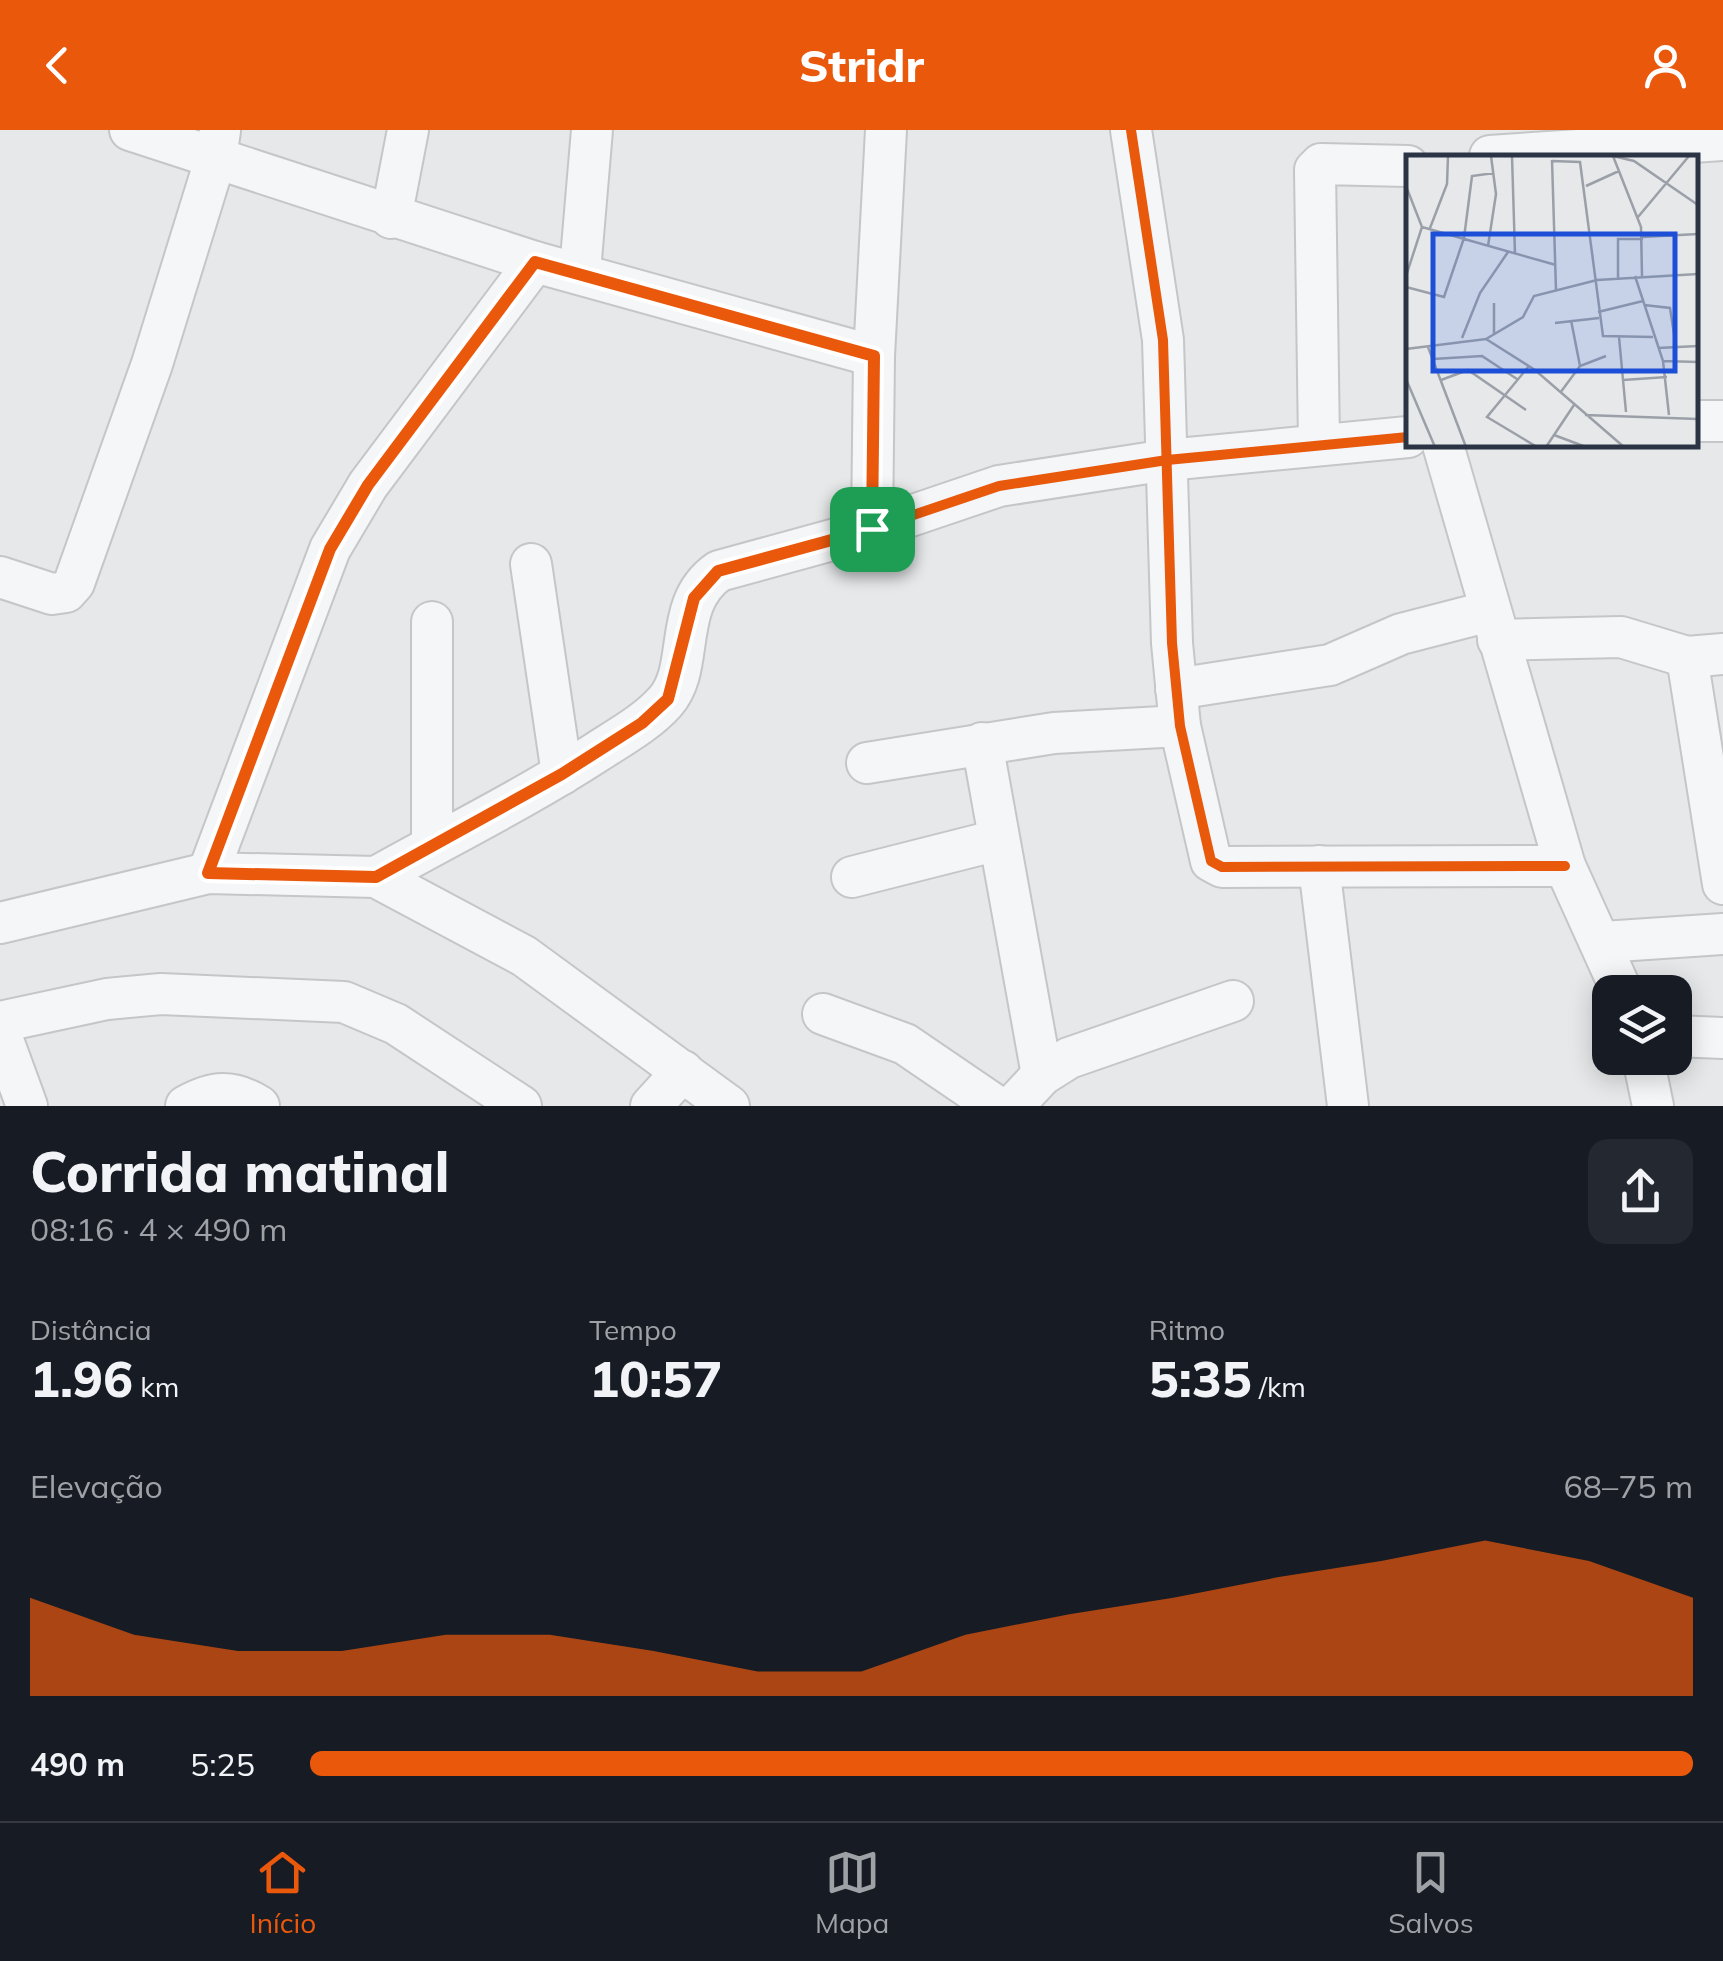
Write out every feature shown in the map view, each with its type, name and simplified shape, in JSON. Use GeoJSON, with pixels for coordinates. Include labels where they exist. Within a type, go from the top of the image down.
{"type":"FeatureCollection","features":[{"type":"Feature","properties":{"kind":"street"},"geometry":{"type":"LineString","coordinates":[[130,130],[218,144],[390,218],[874,356]]}},
{"type":"Feature","properties":{"kind":"street"},"geometry":{"type":"LineString","coordinates":[[390,218],[408,130]]}},
{"type":"Feature","properties":{"kind":"street"},"geometry":{"type":"LineString","coordinates":[[580,271],[592,130]]}},
{"type":"Feature","properties":{"kind":"street"},"geometry":{"type":"LineString","coordinates":[[872,529],[874,356],[886,130]]}},
{"type":"Feature","properties":{"kind":"street"},"geometry":{"type":"LineString","coordinates":[[1130,130],[1163,340],[1178,708],[1211,861],[1222,868],[1565,866]]}},
{"type":"Feature","properties":{"kind":"street"},"geometry":{"type":"LineString","coordinates":[[1488,130],[1490,155]]}},
{"type":"Feature","properties":{"kind":"street"},"geometry":{"type":"LineString","coordinates":[[1517,155],[1723,140]]}},
{"type":"Feature","properties":{"kind":"street"},"geometry":{"type":"LineString","coordinates":[[0,577],[52,594],[66,592],[74,583],[152,364],[218,144]]}},
{"type":"Feature","properties":{"kind":"street"},"geometry":{"type":"LineString","coordinates":[[1319,443],[1315,170],[1322,164],[1406,166]]}},
{"type":"Feature","properties":{"kind":"street"},"geometry":{"type":"LineString","coordinates":[[208,873],[330,549],[368,485],[535,262]]}},
{"type":"Feature","properties":{"kind":"street"},"geometry":{"type":"LineString","coordinates":[[1698,421],[1723,420]]}},
{"type":"Feature","properties":{"kind":"street"},"geometry":{"type":"LineString","coordinates":[[376,877],[562,774],[642,723],[668,699],[694,598],[705,581],[718,571],[872,529],[999,486],[1168,460],[1406,436]]}},
{"type":"Feature","properties":{"kind":"street"},"geometry":{"type":"LineString","coordinates":[[1444,448],[1565,866],[1616,975]]}},
{"type":"Feature","properties":{"kind":"street"},"geometry":{"type":"LineString","coordinates":[[531,564],[562,774]]}},
{"type":"Feature","properties":{"kind":"street"},"geometry":{"type":"LineString","coordinates":[[432,622],[432,845]]}},
{"type":"Feature","properties":{"kind":"street"},"geometry":{"type":"LineString","coordinates":[[866,763],[1054,733],[1178,708],[1330,665],[1401,634],[1494,625],[1622,637],[1705,655],[1723,884]]}},
{"type":"Feature","properties":{"kind":"street"},"geometry":{"type":"LineString","coordinates":[[982,742],[1042,1075]]}},
{"type":"Feature","properties":{"kind":"street"},"geometry":{"type":"LineString","coordinates":[[852,877],[998,840]]}},
{"type":"Feature","properties":{"kind":"street"},"geometry":{"type":"LineString","coordinates":[[1319,866],[1348,1106]]}},
{"type":"Feature","properties":{"kind":"street"},"geometry":{"type":"LineString","coordinates":[[0,923],[208,873],[376,877],[524,956],[729,1106]]}},
{"type":"Feature","properties":{"kind":"street"},"geometry":{"type":"LineString","coordinates":[[1603,942],[1658,935],[1723,934]]}},
{"type":"Feature","properties":{"kind":"street"},"geometry":{"type":"LineString","coordinates":[[0,1022],[106,999],[160,994],[344,1002],[396,1024],[521,1106]]}},
{"type":"Feature","properties":{"kind":"street"},"geometry":{"type":"LineString","coordinates":[[1013,1106],[1042,1075],[1070,1058],[1232,1001]]}},
{"type":"Feature","properties":{"kind":"street"},"geometry":{"type":"LineString","coordinates":[[824,1014],[906,1044],[996,1106]]}},
{"type":"Feature","properties":{"kind":"street"},"geometry":{"type":"LineString","coordinates":[[0,1032],[28,1106]]}},
{"type":"Feature","properties":{"kind":"street"},"geometry":{"type":"LineString","coordinates":[[1692,1037],[1723,1038]]}},
{"type":"Feature","properties":{"kind":"street"},"geometry":{"type":"LineString","coordinates":[[651,1106],[683,1072]]}},
{"type":"Feature","properties":{"kind":"street"},"geometry":{"type":"LineString","coordinates":[[1647,1075],[1653,1106]]}},
{"type":"Feature","properties":{"kind":"street"},"geometry":{"type":"LineString","coordinates":[[186,1106],[208,1094],[230,1092],[259,1106]]}},
{"type":"Feature","properties":{"kind":"cycle path"},"geometry":{"type":"LineString","coordinates":[[1131,130],[1163,340],[1172,643],[1180,726],[1211,861],[1222,867],[1565,866]]}},
{"type":"Feature","properties":{"kind":"cycle path"},"geometry":{"type":"LineString","coordinates":[[376,877],[543,785],[658,710],[680,672],[695,601],[719,571],[872,529],[999,486],[1167,460],[1406,437]]}},
{"type":"Feature","properties":{"kind":"route"},"geometry":{"type":"LineString","coordinates":[[535,262],[580,271],[874,356],[872,529],[718,571],[705,581],[694,598],[668,699],[642,723],[562,774],[376,877],[208,873],[299,622],[330,549],[368,485],[535,262]]}}]}
